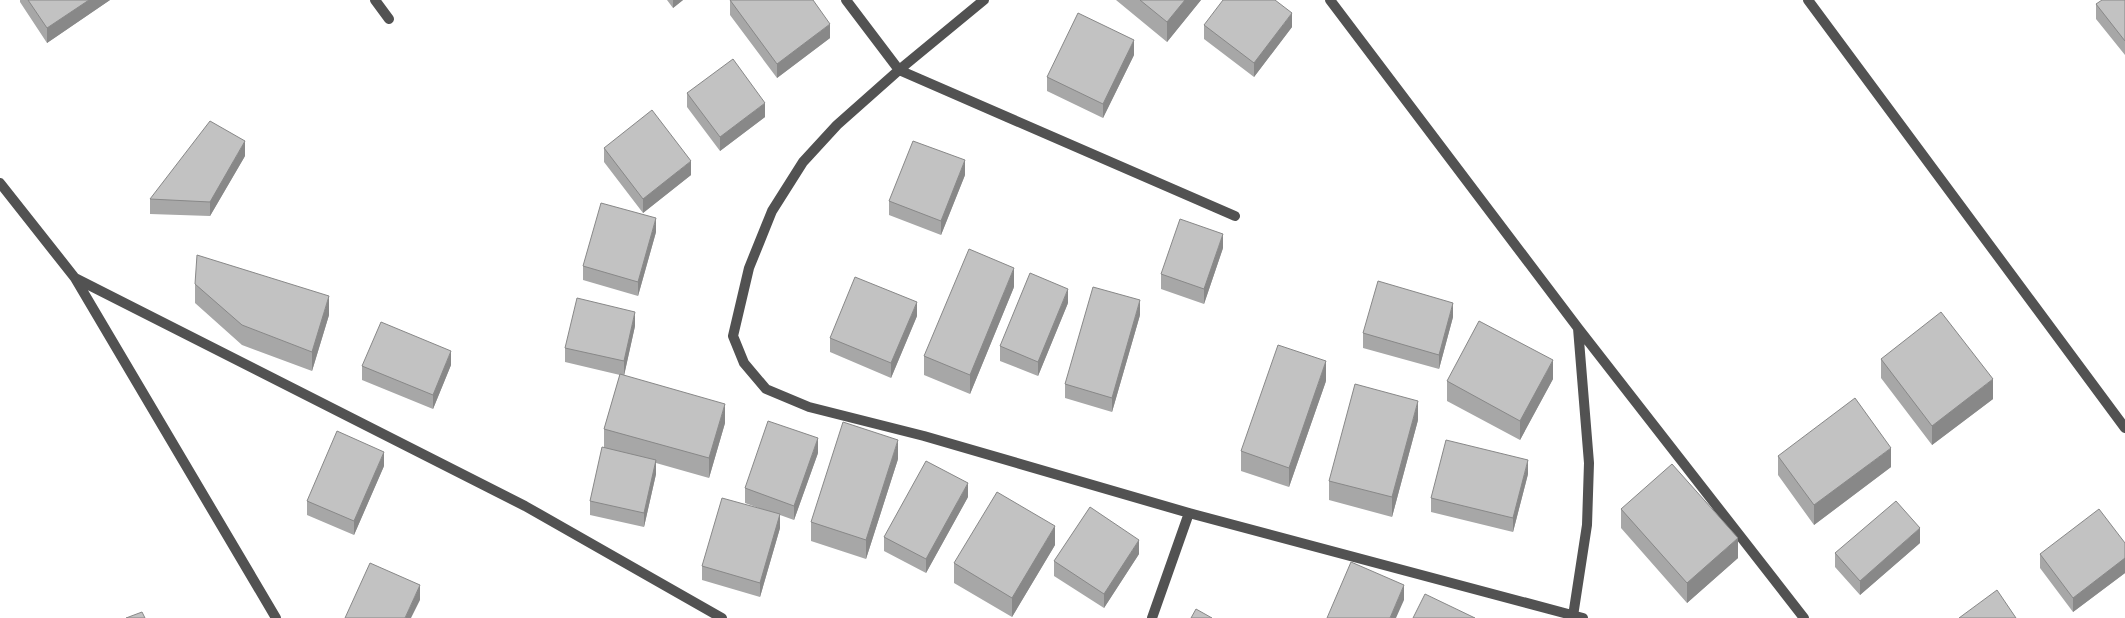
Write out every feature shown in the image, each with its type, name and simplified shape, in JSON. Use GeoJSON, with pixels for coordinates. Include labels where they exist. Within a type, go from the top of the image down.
{"type":"FeatureCollection","features":[{"type":"Feature","properties":{"kind":"street"},"geometry":{"type":"LineString","coordinates":[[375,0],[389,19]]}},
{"type":"Feature","properties":{"kind":"street"},"geometry":{"type":"LineString","coordinates":[[846,0],[899,70],[1235,216]]}},
{"type":"Feature","properties":{"kind":"street"},"geometry":{"type":"LineString","coordinates":[[984,0],[899,70],[837,125],[804,162],[772,211],[749,268],[733,336],[744,363],[766,389],[809,407],[924,436],[1189,513],[1578,617],[1587,525],[1589,463],[1578,328]]}},
{"type":"Feature","properties":{"kind":"street"},"geometry":{"type":"LineString","coordinates":[[1330,0],[1578,328],[1804,618]]}},
{"type":"Feature","properties":{"kind":"street"},"geometry":{"type":"LineString","coordinates":[[1808,0],[2125,428]]}},
{"type":"Feature","properties":{"kind":"street"},"geometry":{"type":"LineString","coordinates":[[0,183],[75,278],[276,618]]}},
{"type":"Feature","properties":{"kind":"street"},"geometry":{"type":"LineString","coordinates":[[75,278],[525,506],[722,618]]}},
{"type":"Feature","properties":{"kind":"street"},"geometry":{"type":"LineString","coordinates":[[1152,618],[1189,513]]}},
{"type":"Feature","properties":{"kind":"building"},"geometry":{"type":"Polygon","coordinates":[[[28,0],[89,0],[47,28],[28,0]]]}},
{"type":"Feature","properties":{"kind":"building"},"geometry":{"type":"Polygon","coordinates":[[[730,0],[813,0],[830,24],[777,64],[730,0]]]}},
{"type":"Feature","properties":{"kind":"building"},"geometry":{"type":"Polygon","coordinates":[[[1140,0],[1185,0],[1167,22],[1140,0]]]}},
{"type":"Feature","properties":{"kind":"building"},"geometry":{"type":"Polygon","coordinates":[[[1223,0],[1275,0],[1292,13],[1254,63],[1204,25],[1223,0]]]}},
{"type":"Feature","properties":{"kind":"building"},"geometry":{"type":"Polygon","coordinates":[[[2102,0],[2125,0],[2125,41],[2096,4],[2102,0]]]}},
{"type":"Feature","properties":{"kind":"building"},"geometry":{"type":"Polygon","coordinates":[[[1078,13],[1134,40],[1103,104],[1047,77],[1078,13]]]}},
{"type":"Feature","properties":{"kind":"building"},"geometry":{"type":"Polygon","coordinates":[[[733,59],[765,103],[720,137],[687,93],[733,59]]]}},
{"type":"Feature","properties":{"kind":"building"},"geometry":{"type":"Polygon","coordinates":[[[652,110],[691,161],[643,199],[604,148],[652,110]]]}},
{"type":"Feature","properties":{"kind":"building"},"geometry":{"type":"Polygon","coordinates":[[[210,121],[245,141],[210,202],[150,199],[210,121]]]}},
{"type":"Feature","properties":{"kind":"building"},"geometry":{"type":"Polygon","coordinates":[[[913,141],[965,160],[941,221],[889,201],[913,141]]]}},
{"type":"Feature","properties":{"kind":"building"},"geometry":{"type":"Polygon","coordinates":[[[601,203],[656,218],[638,282],[583,266],[601,203]]]}},
{"type":"Feature","properties":{"kind":"building"},"geometry":{"type":"Polygon","coordinates":[[[1180,219],[1223,234],[1204,289],[1161,274],[1180,219]]]}},
{"type":"Feature","properties":{"kind":"building"},"geometry":{"type":"Polygon","coordinates":[[[969,249],[1014,268],[970,375],[924,356],[969,249]]]}},
{"type":"Feature","properties":{"kind":"building"},"geometry":{"type":"Polygon","coordinates":[[[197,255],[329,296],[312,352],[242,325],[195,284],[197,255]]]}},
{"type":"Feature","properties":{"kind":"building"},"geometry":{"type":"Polygon","coordinates":[[[1030,273],[1068,289],[1038,362],[1000,346],[1030,273]]]}},
{"type":"Feature","properties":{"kind":"building"},"geometry":{"type":"Polygon","coordinates":[[[855,277],[917,302],[891,363],[830,338],[855,277]]]}},
{"type":"Feature","properties":{"kind":"building"},"geometry":{"type":"Polygon","coordinates":[[[1378,281],[1453,303],[1439,355],[1363,333],[1378,281]]]}},
{"type":"Feature","properties":{"kind":"building"},"geometry":{"type":"Polygon","coordinates":[[[1093,287],[1140,300],[1112,398],[1065,384],[1093,287]]]}},
{"type":"Feature","properties":{"kind":"building"},"geometry":{"type":"Polygon","coordinates":[[[577,298],[635,312],[624,361],[565,348],[577,298]]]}},
{"type":"Feature","properties":{"kind":"building"},"geometry":{"type":"Polygon","coordinates":[[[1941,312],[1993,379],[1932,426],[1881,359],[1941,312]]]}},
{"type":"Feature","properties":{"kind":"building"},"geometry":{"type":"Polygon","coordinates":[[[1479,321],[1553,360],[1520,421],[1447,381],[1479,321]]]}},
{"type":"Feature","properties":{"kind":"building"},"geometry":{"type":"Polygon","coordinates":[[[381,322],[451,351],[433,395],[362,366],[381,322]]]}},
{"type":"Feature","properties":{"kind":"building"},"geometry":{"type":"Polygon","coordinates":[[[1278,345],[1326,361],[1289,468],[1241,451],[1278,345]]]}},
{"type":"Feature","properties":{"kind":"building"},"geometry":{"type":"Polygon","coordinates":[[[620,374],[725,404],[709,458],[604,429],[620,374]]]}},
{"type":"Feature","properties":{"kind":"building"},"geometry":{"type":"Polygon","coordinates":[[[1355,384],[1418,401],[1392,497],[1329,481],[1355,384]]]}},
{"type":"Feature","properties":{"kind":"building"},"geometry":{"type":"Polygon","coordinates":[[[1855,398],[1891,448],[1814,505],[1778,456],[1855,398]]]}},
{"type":"Feature","properties":{"kind":"building"},"geometry":{"type":"Polygon","coordinates":[[[768,421],[818,438],[794,506],[745,488],[768,421]]]}},
{"type":"Feature","properties":{"kind":"building"},"geometry":{"type":"Polygon","coordinates":[[[843,422],[898,440],[866,540],[811,522],[843,422]]]}},
{"type":"Feature","properties":{"kind":"building"},"geometry":{"type":"Polygon","coordinates":[[[337,431],[384,452],[354,521],[307,501],[337,431]]]}},
{"type":"Feature","properties":{"kind":"building"},"geometry":{"type":"Polygon","coordinates":[[[1446,440],[1528,460],[1513,518],[1431,498],[1446,440]]]}},
{"type":"Feature","properties":{"kind":"building"},"geometry":{"type":"Polygon","coordinates":[[[602,447],[656,460],[644,513],[590,501],[602,447]]]}},
{"type":"Feature","properties":{"kind":"building"},"geometry":{"type":"Polygon","coordinates":[[[926,461],[968,483],[926,559],[884,537],[926,461]]]}},
{"type":"Feature","properties":{"kind":"building"},"geometry":{"type":"Polygon","coordinates":[[[1672,464],[1738,538],[1687,583],[1621,509],[1672,464]]]}},
{"type":"Feature","properties":{"kind":"building"},"geometry":{"type":"Polygon","coordinates":[[[997,492],[1055,526],[1012,598],[954,563],[997,492]]]}},
{"type":"Feature","properties":{"kind":"building"},"geometry":{"type":"Polygon","coordinates":[[[722,498],[780,514],[760,583],[702,566],[722,498]]]}},
{"type":"Feature","properties":{"kind":"building"},"geometry":{"type":"Polygon","coordinates":[[[1896,501],[1920,528],[1860,581],[1835,553],[1896,501]]]}},
{"type":"Feature","properties":{"kind":"building"},"geometry":{"type":"Polygon","coordinates":[[[1090,507],[1139,540],[1104,594],[1054,561],[1090,507]]]}},
{"type":"Feature","properties":{"kind":"building"},"geometry":{"type":"Polygon","coordinates":[[[2099,509],[2125,543],[2125,558],[2073,598],[2040,554],[2099,509]]]}},
{"type":"Feature","properties":{"kind":"building"},"geometry":{"type":"Polygon","coordinates":[[[1351,562],[1404,585],[1390,618],[1327,618],[1351,562]]]}},
{"type":"Feature","properties":{"kind":"building"},"geometry":{"type":"Polygon","coordinates":[[[370,563],[420,585],[405,618],[345,618],[370,563]]]}},
{"type":"Feature","properties":{"kind":"building"},"geometry":{"type":"Polygon","coordinates":[[[1997,590],[2016,618],[1959,618],[1997,590]]]}},
{"type":"Feature","properties":{"kind":"building"},"geometry":{"type":"Polygon","coordinates":[[[1425,594],[1475,618],[1413,618],[1425,594]]]}},
{"type":"Feature","properties":{"kind":"building"},"geometry":{"type":"Polygon","coordinates":[[[1196,609],[1212,618],[1191,618],[1196,609]]]}},
{"type":"Feature","properties":{"kind":"building"},"geometry":{"type":"Polygon","coordinates":[[[142,612],[145,618],[126,618],[142,612]]]}}]}
